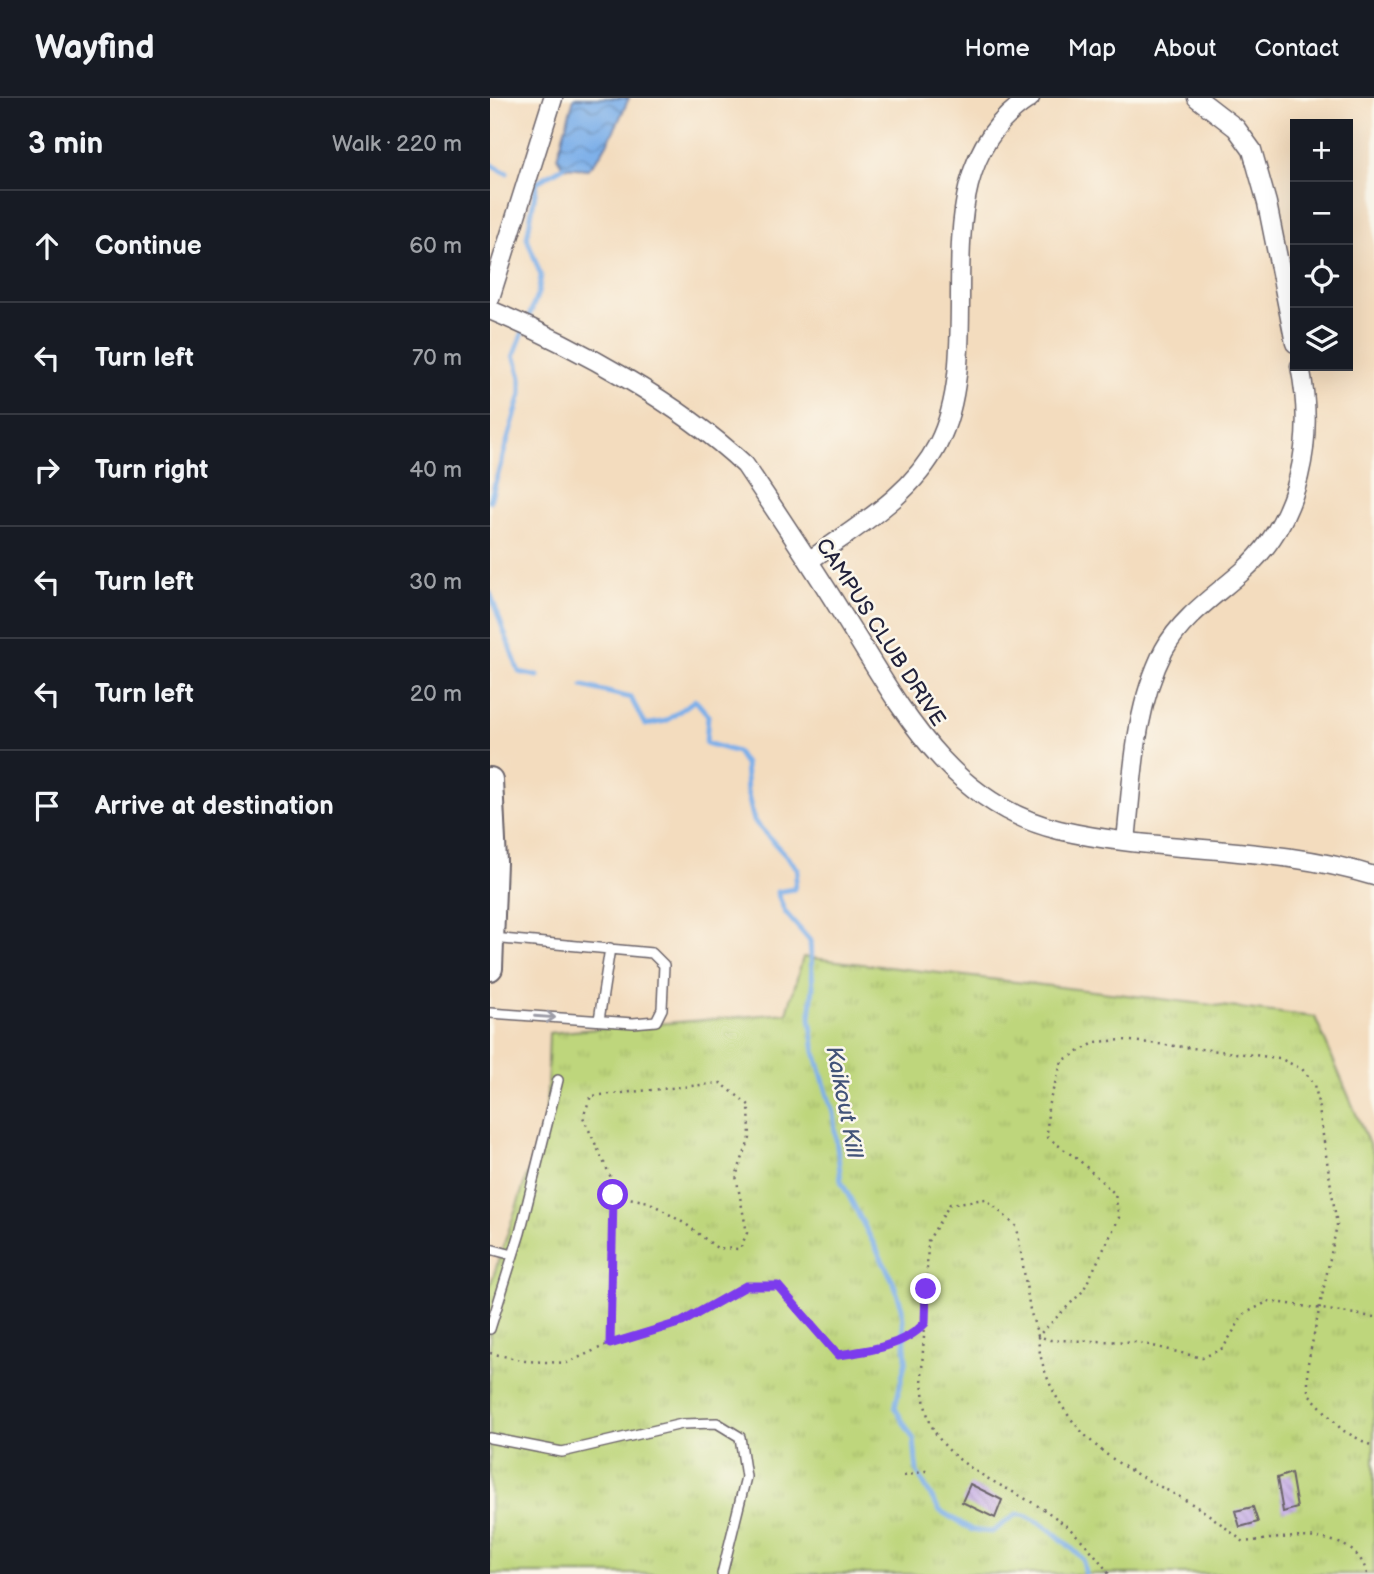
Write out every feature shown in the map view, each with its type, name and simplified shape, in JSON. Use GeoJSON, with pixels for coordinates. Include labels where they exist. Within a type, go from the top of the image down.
{"type":"FeatureCollection","features":[{"type":"Feature","properties":{"kind":"main road"},"geometry":{"type":"LineString","coordinates":[[490,780],[494,862],[490,968]]}},
{"type":"Feature","properties":{"kind":"street"},"geometry":{"type":"LineString","coordinates":[[490,298],[553,98]]}},
{"type":"Feature","properties":{"kind":"street"},"geometry":{"type":"LineString","coordinates":[[809,561],[911,484],[937,445],[949,417],[958,371],[961,336],[961,211],[982,151],[1003,120],[1030,98]]}},
{"type":"Feature","properties":{"kind":"street"},"geometry":{"type":"LineString","coordinates":[[1197,98],[1236,128],[1252,150],[1267,203],[1290,318]]}},
{"type":"Feature","properties":{"kind":"street","name":"CAMPUS CLUB DRIVE"},"geometry":{"type":"LineString","coordinates":[[490,310],[530,327],[672,406],[712,435],[745,466],[809,561],[920,737],[968,785],[990,802],[1036,824],[1126,841],[1347,867],[1374,876]]}},
{"type":"Feature","properties":{"kind":"street"},"geometry":{"type":"LineString","coordinates":[[1126,841],[1145,694],[1165,648],[1189,618],[1259,556],[1295,491],[1306,440],[1305,392],[1301,371]]}},
{"type":"Feature","properties":{"kind":"lane"},"geometry":{"type":"LineString","coordinates":[[490,1013],[656,1021],[662,1009],[664,965],[652,953],[492,938]]}},
{"type":"Feature","properties":{"kind":"lane"},"geometry":{"type":"LineString","coordinates":[[599,1020],[610,948]]}},
{"type":"Feature","properties":{"kind":"lane"},"geometry":{"type":"LineString","coordinates":[[490,1329],[513,1255],[558,1080]]}},
{"type":"Feature","properties":{"kind":"lane"},"geometry":{"type":"LineString","coordinates":[[490,1249],[513,1255]]}},
{"type":"Feature","properties":{"kind":"lane"},"geometry":{"type":"LineString","coordinates":[[490,1438],[562,1452],[682,1424],[717,1423],[740,1437],[746,1477],[722,1574]]}},
{"type":"Feature","properties":{"kind":"path"},"geometry":{"type":"LineString","coordinates":[[1038,1336],[1083,1292],[1119,1218],[1115,1194],[1080,1161],[1046,1137],[1048,1105],[1062,1061],[1096,1042],[1110,1041],[1235,1051],[1279,1058],[1303,1069],[1315,1084],[1337,1225],[1308,1363],[1308,1393],[1342,1430],[1374,1447]]}},
{"type":"Feature","properties":{"kind":"path"},"geometry":{"type":"LineString","coordinates":[[610,1344],[612,1180],[583,1117],[591,1096],[721,1083],[749,1105],[750,1138],[736,1176],[747,1233],[740,1250],[717,1248],[687,1225],[649,1202],[613,1195]]}},
{"type":"Feature","properties":{"kind":"path"},"geometry":{"type":"LineString","coordinates":[[1109,1574],[1089,1545],[1049,1513],[946,1450],[929,1419],[921,1378],[928,1241],[950,1205],[986,1199],[1017,1227],[1039,1354],[1057,1398],[1082,1433],[1113,1459],[1198,1507],[1244,1542],[1304,1536],[1345,1545],[1365,1564],[1367,1574]]}},
{"type":"Feature","properties":{"kind":"path"},"geometry":{"type":"LineString","coordinates":[[490,1353],[525,1361],[567,1363],[610,1344],[682,1322],[746,1286],[778,1286],[838,1355],[869,1351],[914,1335],[925,1323]]}},
{"type":"Feature","properties":{"kind":"path"},"geometry":{"type":"LineString","coordinates":[[1038,1336],[1050,1340],[1137,1342],[1202,1358],[1223,1348],[1244,1314],[1269,1301],[1374,1317]]}},
{"type":"Feature","properties":{"kind":"path"},"geometry":{"type":"LineString","coordinates":[[904,1476],[930,1470]]}},
{"type":"Feature","properties":{"kind":"green space"},"geometry":{"type":"Polygon","coordinates":[[[803,957],[1315,1017],[1374,1156],[1374,1574],[490,1574],[490,1286],[546,1119],[549,1033],[787,1013],[803,957]]]}},
{"type":"Feature","properties":{"kind":"water"},"geometry":{"type":"Polygon","coordinates":[[[574,98],[629,98],[606,146],[588,169],[563,167],[557,157],[574,98]]]}},
{"type":"Feature","properties":{"kind":"building"},"geometry":{"type":"Polygon","coordinates":[[[1291,1473],[1297,1508],[1283,1512],[1277,1478],[1291,1473]]]}},
{"type":"Feature","properties":{"kind":"building"},"geometry":{"type":"Polygon","coordinates":[[[970,1484],[1002,1500],[995,1518],[962,1502],[970,1484]]]}},
{"type":"Feature","properties":{"kind":"building"},"geometry":{"type":"Polygon","coordinates":[[[1253,1507],[1258,1522],[1240,1527],[1235,1511],[1253,1507]]]}},
{"type":"Feature","properties":{"kind":"waterway","name":"Kaikout Kill"},"geometry":{"type":"LineString","coordinates":[[490,164],[507,173]]}},
{"type":"Feature","properties":{"kind":"waterway","name":"Kaikout Kill"},"geometry":{"type":"LineString","coordinates":[[490,501],[521,394],[521,377],[514,355],[538,293],[541,276],[527,238],[537,182],[563,167]]}},
{"type":"Feature","properties":{"kind":"waterway","name":"Kaikout Kill"},"geometry":{"type":"LineString","coordinates":[[490,593],[519,672],[538,676]]}},
{"type":"Feature","properties":{"kind":"waterway","name":"Kaikout Kill"},"geometry":{"type":"LineString","coordinates":[[583,686],[631,698],[645,725],[666,721],[695,700],[708,715],[706,743],[737,752],[745,764],[747,791],[754,821],[798,869],[794,889],[777,892],[785,912],[810,941],[813,987],[810,1018],[815,1052],[833,1113],[841,1181],[893,1281],[902,1308],[906,1359],[895,1408],[914,1440],[917,1472],[939,1510],[972,1530],[992,1532],[1017,1514],[1027,1516],[1053,1532],[1083,1559],[1085,1574]]}},
{"type":"Feature","properties":{"kind":"route"},"geometry":{"type":"LineString","coordinates":[[613,1195],[610,1344],[682,1322],[746,1286],[778,1286],[838,1355],[869,1351],[914,1335],[925,1323],[926,1289]]}}]}
